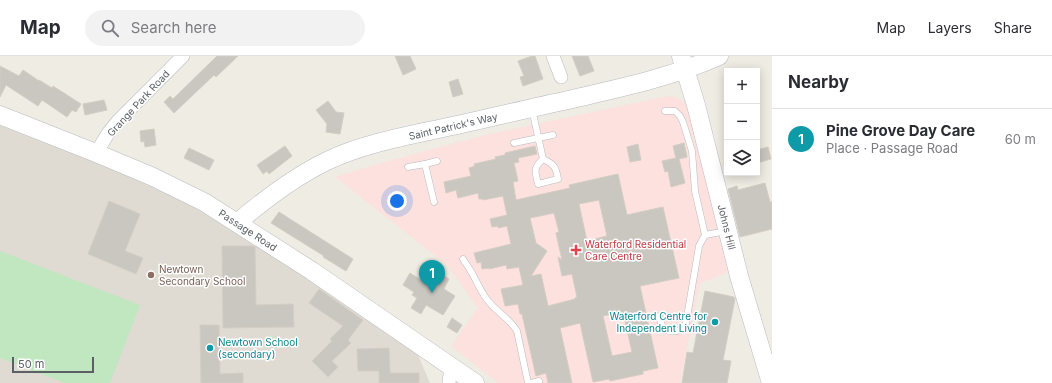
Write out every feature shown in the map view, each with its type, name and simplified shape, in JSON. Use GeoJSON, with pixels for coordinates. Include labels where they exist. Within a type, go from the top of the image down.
{"type":"FeatureCollection","features":[{"type":"Feature","properties":{"kind":"main road","name":"Saint Patrick's Way"},"geometry":{"type":"LineString","coordinates":[[237,223],[266,199],[298,177],[336,157],[389,141],[636,85],[684,63],[719,56]]}},
{"type":"Feature","properties":{"kind":"main road","name":"Johns Hill"},"geometry":{"type":"LineString","coordinates":[[684,63],[727,230],[771,383]]}},
{"type":"Feature","properties":{"kind":"main road","name":"Passage Road"},"geometry":{"type":"LineString","coordinates":[[0,115],[96,153],[156,179],[215,208],[318,275],[450,375],[475,383]]}},
{"type":"Feature","properties":{"kind":"street","name":"Grange Park Road"},"geometry":{"type":"LineString","coordinates":[[96,153],[109,132],[183,56]]}},
{"type":"Feature","properties":{"kind":"street"},"geometry":{"type":"LineString","coordinates":[[553,56],[561,77]]}},
{"type":"Feature","properties":{"kind":"lane"},"geometry":{"type":"LineString","coordinates":[[532,108],[543,159]]}},
{"type":"Feature","properties":{"kind":"lane"},"geometry":{"type":"LineString","coordinates":[[659,316],[660,322],[667,329],[677,331],[684,327],[686,323],[699,246],[705,235],[695,190],[692,151],[683,122],[680,116],[674,111],[664,111]]}},
{"type":"Feature","properties":{"kind":"lane"},"geometry":{"type":"LineString","coordinates":[[514,143],[553,134]]}},
{"type":"Feature","properties":{"kind":"lane"},"geometry":{"type":"LineString","coordinates":[[543,159],[554,165],[558,179],[538,184],[535,169],[537,164],[543,159]]}},
{"type":"Feature","properties":{"kind":"lane"},"geometry":{"type":"LineString","coordinates":[[408,168],[437,161]]}},
{"type":"Feature","properties":{"kind":"lane"},"geometry":{"type":"LineString","coordinates":[[425,164],[434,202]]}},
{"type":"Feature","properties":{"kind":"lane"},"geometry":{"type":"LineString","coordinates":[[705,235],[727,230]]}},
{"type":"Feature","properties":{"kind":"lane"},"geometry":{"type":"LineString","coordinates":[[463,259],[473,274],[480,290],[488,301],[500,314],[513,324],[517,331],[528,383]]}},
{"type":"Feature","properties":{"kind":"lane"},"geometry":{"type":"LineString","coordinates":[[531,383],[539,381]]}},
{"type":"Feature","properties":{"kind":"shaded area","name":"Waterford Residential Care Centre"},"geometry":{"type":"Polygon","coordinates":[[[668,96],[676,97],[684,102],[689,109],[729,272],[700,283],[680,383],[498,383],[451,346],[478,308],[447,265],[335,177],[485,135],[668,96]]]}},
{"type":"Feature","properties":{"kind":"shaded area","name":"Newtown Secondary School"},"geometry":{"type":"Polygon","coordinates":[[[0,125],[110,168],[189,204],[349,304],[418,355],[430,383],[0,383],[0,125]]]}},
{"type":"Feature","properties":{"kind":"green space"},"geometry":{"type":"Polygon","coordinates":[[[0,251],[140,305],[110,383],[65,383],[0,358],[0,251]]]}},
{"type":"Feature","properties":{"kind":"building"},"geometry":{"type":"Polygon","coordinates":[[[217,56],[238,56],[216,77],[214,75],[174,113],[164,102],[170,96],[173,99],[217,56]]]}},
{"type":"Feature","properties":{"kind":"building"},"geometry":{"type":"Polygon","coordinates":[[[395,56],[410,56],[416,69],[403,75],[395,56]]]}},
{"type":"Feature","properties":{"kind":"building"},"geometry":{"type":"Polygon","coordinates":[[[535,56],[543,79],[523,86],[520,77],[524,76],[518,61],[535,56]]]}},
{"type":"Feature","properties":{"kind":"building"},"geometry":{"type":"Polygon","coordinates":[[[572,56],[588,56],[594,71],[580,76],[572,56]]]}},
{"type":"Feature","properties":{"kind":"building"},"geometry":{"type":"Polygon","coordinates":[[[0,66],[19,76],[23,70],[39,81],[52,88],[53,86],[81,104],[76,112],[72,110],[67,117],[42,100],[38,106],[6,85],[0,97],[0,66]]]}},
{"type":"Feature","properties":{"kind":"building"},"geometry":{"type":"Polygon","coordinates":[[[458,79],[463,94],[453,97],[449,82],[458,79]]]}},
{"type":"Feature","properties":{"kind":"building"},"geometry":{"type":"Polygon","coordinates":[[[104,100],[107,110],[85,115],[83,104],[104,100]]]}},
{"type":"Feature","properties":{"kind":"building"},"geometry":{"type":"Polygon","coordinates":[[[328,101],[336,112],[344,113],[340,134],[326,132],[327,124],[316,110],[328,101]]]}},
{"type":"Feature","properties":{"kind":"building"},"geometry":{"type":"Polygon","coordinates":[[[154,129],[156,145],[145,147],[144,141],[141,142],[140,131],[154,129]]]}},
{"type":"Feature","properties":{"kind":"building"},"geometry":{"type":"Polygon","coordinates":[[[684,143],[687,157],[679,159],[685,183],[671,187],[668,171],[665,172],[662,161],[676,158],[673,146],[684,143]]]}},
{"type":"Feature","properties":{"kind":"building"},"geometry":{"type":"Polygon","coordinates":[[[638,144],[641,160],[630,162],[627,147],[638,144]]]}},
{"type":"Feature","properties":{"kind":"building"},"geometry":{"type":"Polygon","coordinates":[[[285,146],[292,156],[269,174],[267,171],[263,174],[257,165],[285,146]]]}},
{"type":"Feature","properties":{"kind":"building"},"geometry":{"type":"Polygon","coordinates":[[[535,146],[537,154],[518,158],[519,162],[514,163],[518,181],[513,182],[516,200],[570,188],[569,185],[618,174],[627,215],[663,207],[679,278],[640,286],[658,368],[643,371],[643,374],[610,381],[609,379],[593,382],[580,323],[560,328],[572,383],[548,383],[546,373],[536,376],[522,314],[520,314],[518,304],[505,306],[501,289],[523,285],[519,267],[507,269],[506,265],[482,269],[481,262],[477,263],[474,253],[511,244],[507,226],[498,228],[498,226],[492,227],[490,219],[507,215],[503,196],[483,200],[479,199],[478,193],[458,198],[456,190],[446,193],[444,182],[471,176],[469,168],[475,166],[474,164],[496,159],[495,157],[505,155],[505,153],[535,146]],[[599,200],[579,204],[587,241],[607,236],[599,200]],[[554,213],[530,218],[536,243],[547,251],[531,276],[541,274],[548,306],[575,299],[577,297],[572,274],[562,276],[558,257],[562,260],[556,233],[559,232],[554,213]],[[623,312],[603,316],[612,356],[632,352],[623,312]]]}},
{"type":"Feature","properties":{"kind":"building"},"geometry":{"type":"Polygon","coordinates":[[[768,147],[771,159],[760,162],[760,149],[768,147]]]}},
{"type":"Feature","properties":{"kind":"building"},"geometry":{"type":"Polygon","coordinates":[[[189,148],[214,160],[209,170],[184,158],[189,148]]]}},
{"type":"Feature","properties":{"kind":"building"},"geometry":{"type":"Polygon","coordinates":[[[765,183],[770,202],[772,202],[772,229],[740,237],[728,189],[737,186],[738,190],[765,183]]]}},
{"type":"Feature","properties":{"kind":"building"},"geometry":{"type":"Polygon","coordinates":[[[109,201],[140,214],[125,251],[143,258],[136,274],[88,254],[109,201]]]}},
{"type":"Feature","properties":{"kind":"building"},"geometry":{"type":"Polygon","coordinates":[[[279,212],[353,259],[346,271],[271,223],[279,212]]]}},
{"type":"Feature","properties":{"kind":"building"},"geometry":{"type":"Polygon","coordinates":[[[222,246],[255,247],[256,305],[293,304],[294,327],[223,328],[222,246]]]}},
{"type":"Feature","properties":{"kind":"building"},"geometry":{"type":"Polygon","coordinates":[[[431,268],[449,279],[444,289],[455,296],[443,315],[426,305],[421,314],[411,308],[417,298],[412,295],[414,292],[403,285],[410,273],[421,280],[426,271],[429,273],[431,268]]]}},
{"type":"Feature","properties":{"kind":"building"},"geometry":{"type":"Polygon","coordinates":[[[319,289],[363,320],[348,340],[351,343],[332,361],[338,367],[328,377],[312,361],[332,341],[330,339],[343,326],[309,303],[319,289]]]}},
{"type":"Feature","properties":{"kind":"building","name":"Waterford Centre for Independent Living"},"geometry":{"type":"Polygon","coordinates":[[[705,291],[734,297],[735,299],[723,360],[731,361],[727,383],[682,383],[687,352],[693,353],[705,291]]]}},
{"type":"Feature","properties":{"kind":"building"},"geometry":{"type":"Polygon","coordinates":[[[452,318],[462,325],[457,333],[447,327],[452,318]]]}},
{"type":"Feature","properties":{"kind":"building","name":"Newtown School (secondary)"},"geometry":{"type":"Polygon","coordinates":[[[200,325],[219,325],[220,374],[243,373],[243,383],[201,383],[200,325]]]}},
{"type":"Feature","properties":{"kind":"building"},"geometry":{"type":"Polygon","coordinates":[[[389,348],[390,373],[419,373],[419,383],[379,383],[379,371],[358,371],[357,349],[389,348]]]}},
{"type":"Feature","properties":{"kind":"place","name":"Waterford Residential Care Centre"},"geometry":{"type":"Point","coordinates":[576,250]}},
{"type":"Feature","properties":{"kind":"place","name":"Newtown Secondary School"},"geometry":{"type":"Point","coordinates":[151,275]}},
{"type":"Feature","properties":{"kind":"place","name":"Pine Grove Day Care"},"geometry":{"type":"Point","coordinates":[432,293]}},
{"type":"Feature","properties":{"kind":"place","name":"Waterford Centre for Independent Living"},"geometry":{"type":"Point","coordinates":[715,322]}},
{"type":"Feature","properties":{"kind":"place","name":"Newtown School (secondary)"},"geometry":{"type":"Point","coordinates":[210,348]}}]}
